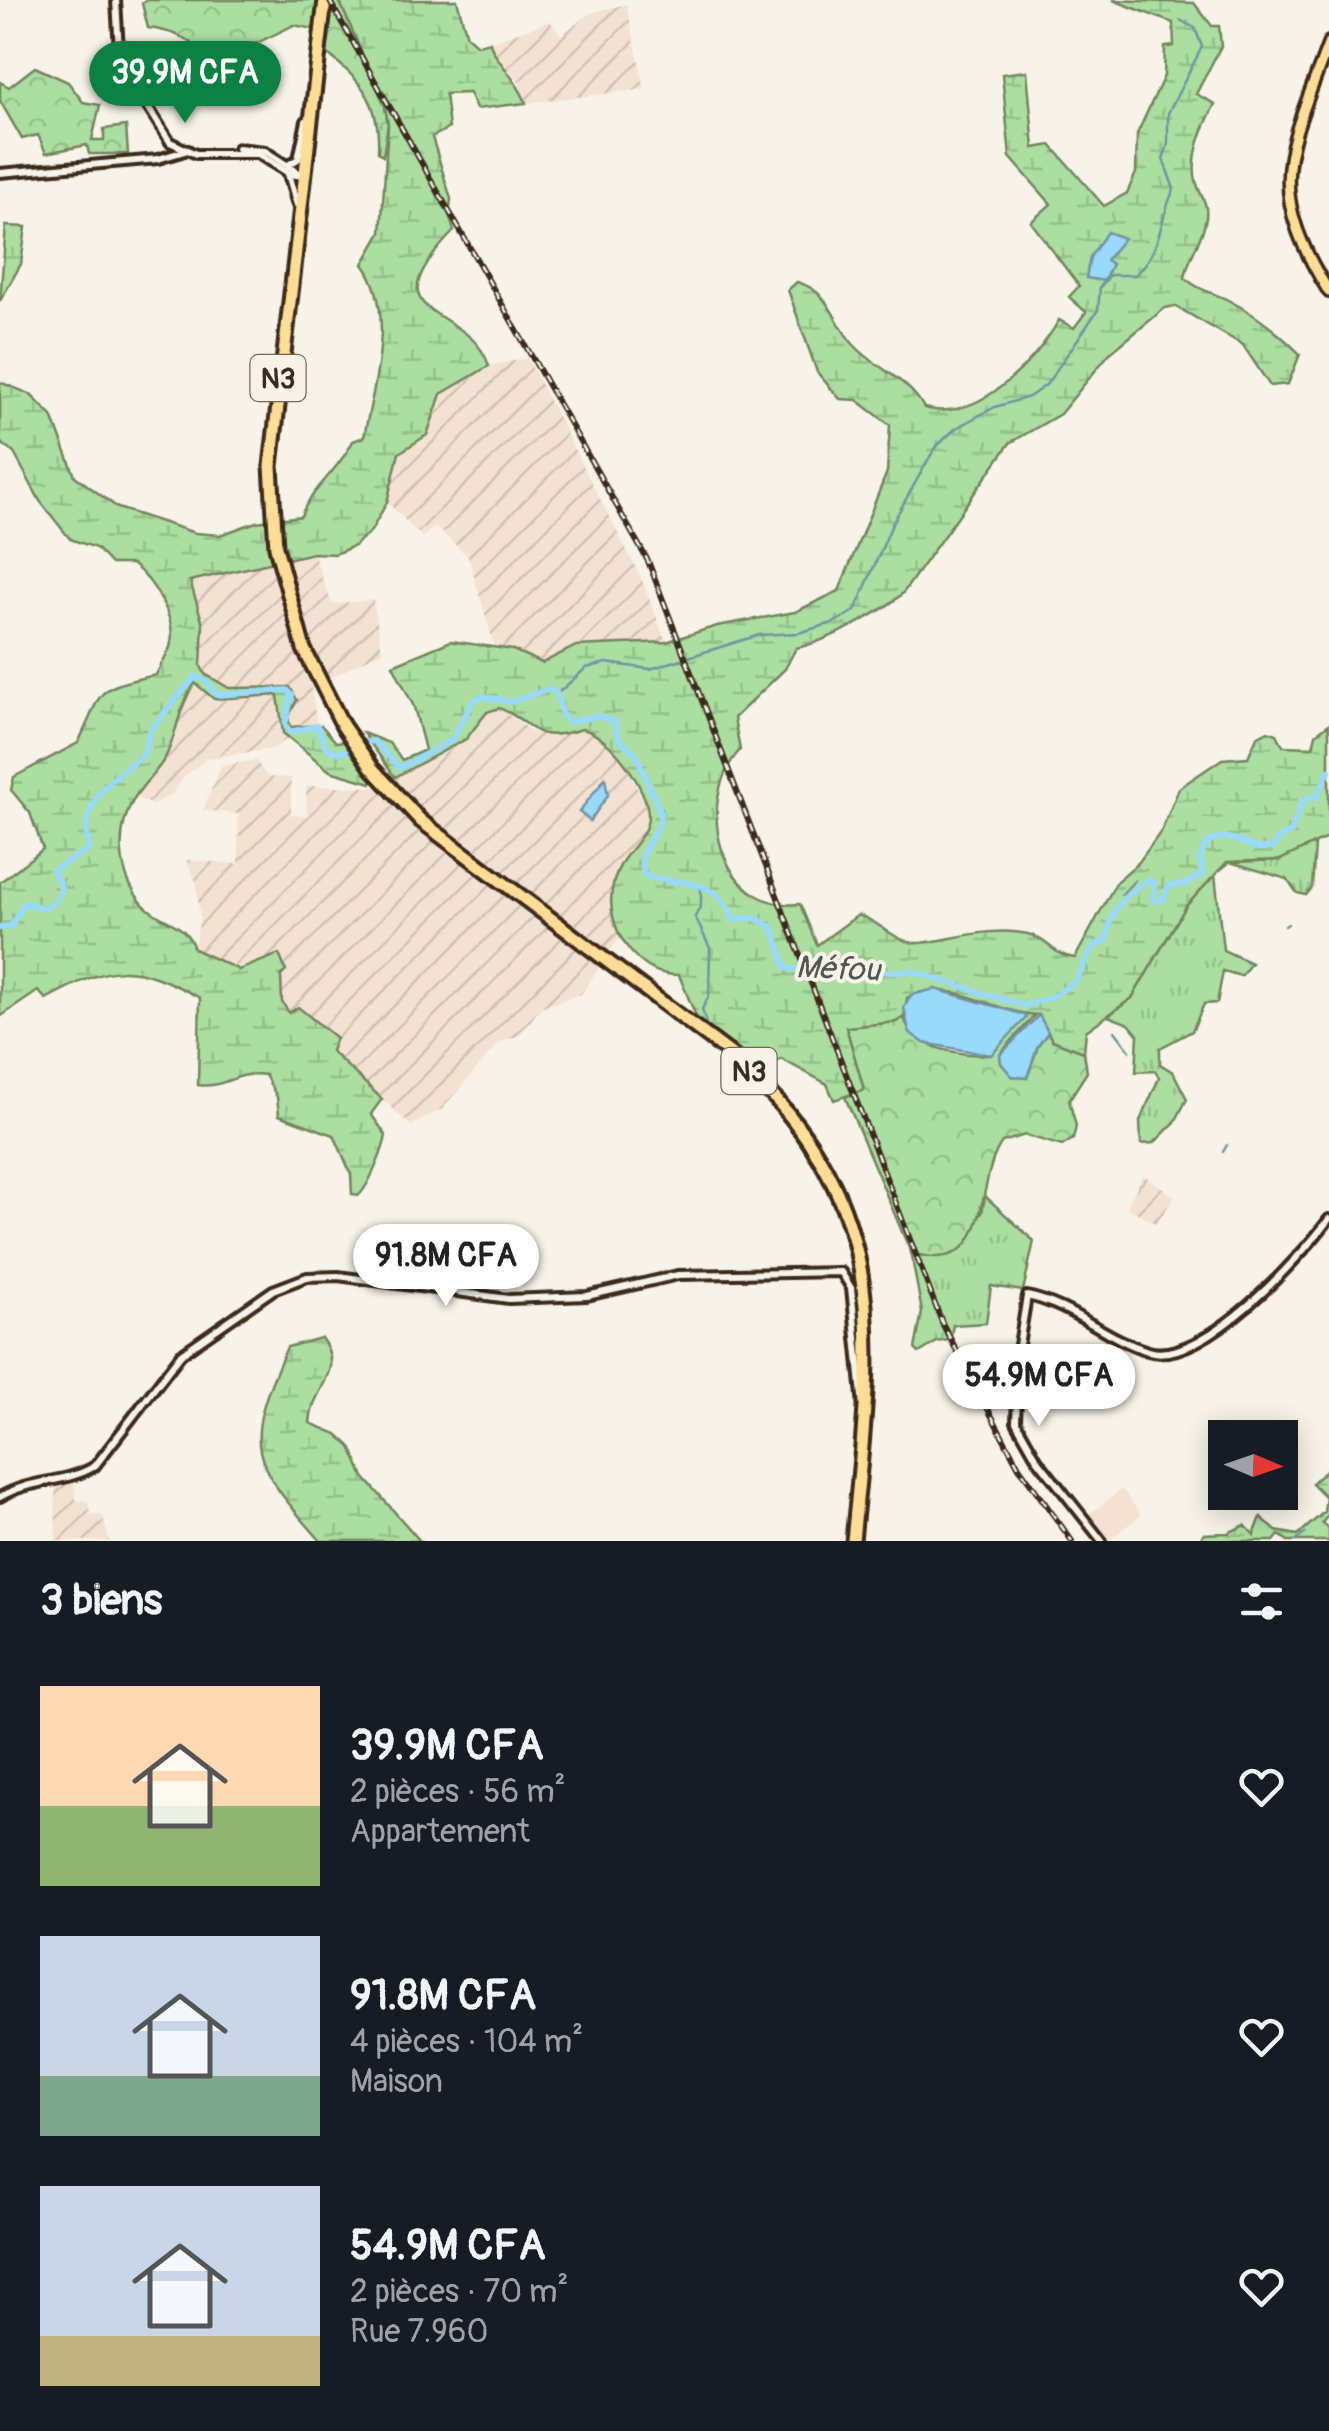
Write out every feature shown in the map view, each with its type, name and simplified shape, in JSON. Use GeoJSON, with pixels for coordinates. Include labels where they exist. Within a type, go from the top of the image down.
{"type":"FeatureCollection","features":[{"type":"Feature","properties":{"kind":"highway","name":"N3"},"geometry":{"type":"LineString","coordinates":[[326,0],[272,438],[274,534],[290,609],[304,649],[357,747],[441,839],[732,1055],[776,1098],[808,1138],[842,1206],[859,1258],[870,1338],[853,1541]]}},
{"type":"Feature","properties":{"kind":"main road"},"geometry":{"type":"LineString","coordinates":[[1329,42],[1292,140],[1287,197],[1295,232],[1329,292]]}},
{"type":"Feature","properties":{"kind":"street"},"geometry":{"type":"LineString","coordinates":[[117,0],[130,70],[165,130],[187,150]]}},
{"type":"Feature","properties":{"kind":"street"},"geometry":{"type":"LineString","coordinates":[[285,167],[298,159],[321,36]]}},
{"type":"Feature","properties":{"kind":"street"},"geometry":{"type":"LineString","coordinates":[[0,173],[158,159],[187,150],[257,148],[303,176]]}},
{"type":"Feature","properties":{"kind":"street"},"geometry":{"type":"LineString","coordinates":[[285,167],[296,190],[296,233]]}},
{"type":"Feature","properties":{"kind":"street"},"geometry":{"type":"LineString","coordinates":[[1102,1541],[1037,1459],[1016,1422],[1019,1344],[1027,1296],[1059,1305],[1147,1351],[1175,1351],[1193,1345],[1254,1302],[1329,1218]]}},
{"type":"Feature","properties":{"kind":"street"},"geometry":{"type":"LineString","coordinates":[[0,1497],[34,1481],[75,1475],[95,1466],[180,1354],[273,1290],[320,1275],[509,1299],[586,1296],[678,1275],[841,1272],[851,1288],[858,1396],[864,1408]]}},
{"type":"Feature","properties":{"kind":"shaded area"},"geometry":{"type":"Polygon","coordinates":[[[626,4],[645,89],[526,103],[518,80],[492,55],[490,42],[550,21],[561,35],[591,13],[626,4]]]}},
{"type":"Feature","properties":{"kind":"shaded area"},"geometry":{"type":"Polygon","coordinates":[[[527,358],[642,580],[666,642],[576,646],[542,663],[513,650],[495,648],[468,556],[435,527],[422,537],[387,502],[399,453],[427,435],[441,394],[489,366],[527,358]]]}},
{"type":"Feature","properties":{"kind":"shaded area"},"geometry":{"type":"Polygon","coordinates":[[[313,553],[332,604],[373,600],[382,651],[311,688],[317,724],[293,729],[288,717],[297,700],[282,686],[229,688],[205,674],[190,580],[313,553]]]}},
{"type":"Feature","properties":{"kind":"shaded area"},"geometry":{"type":"Polygon","coordinates":[[[195,683],[229,699],[278,695],[280,728],[289,738],[272,749],[207,758],[185,776],[171,795],[152,805],[135,797],[167,755],[179,706],[195,683]]]}},
{"type":"Feature","properties":{"kind":"shaded area"},"geometry":{"type":"Polygon","coordinates":[[[499,708],[533,733],[562,735],[582,729],[606,740],[624,761],[649,812],[646,829],[620,865],[609,906],[620,937],[581,994],[541,1007],[520,1035],[500,1042],[442,1109],[411,1126],[289,1014],[282,1002],[281,975],[266,961],[239,970],[194,949],[200,918],[196,881],[186,860],[239,864],[238,814],[203,810],[221,766],[255,760],[268,777],[291,778],[291,815],[307,816],[306,786],[373,787],[448,751],[466,739],[488,712],[499,708]]]}},
{"type":"Feature","properties":{"kind":"shaded area"},"geometry":{"type":"Polygon","coordinates":[[[1143,1175],[1175,1196],[1156,1224],[1127,1207],[1143,1175]]]}},
{"type":"Feature","properties":{"kind":"shaded area"},"geometry":{"type":"Polygon","coordinates":[[[74,1477],[76,1500],[88,1501],[91,1514],[103,1516],[109,1541],[56,1541],[55,1481],[74,1477]]]}},
{"type":"Feature","properties":{"kind":"shaded area"},"geometry":{"type":"Polygon","coordinates":[[[1122,1489],[1141,1515],[1108,1541],[1087,1516],[1122,1489]]]}},
{"type":"Feature","properties":{"kind":"green space"},"geometry":{"type":"Polygon","coordinates":[[[339,0],[385,106],[388,124],[383,156],[378,152],[378,132],[370,101],[354,78],[315,43],[314,29],[294,25],[255,44],[250,94],[222,87],[202,53],[185,39],[148,28],[142,3],[339,0]]]}},
{"type":"Feature","properties":{"kind":"green space"},"geometry":{"type":"Polygon","coordinates":[[[339,0],[457,0],[467,36],[477,45],[490,42],[526,103],[476,109],[469,93],[445,94],[449,128],[432,137],[451,199],[449,215],[454,231],[429,261],[418,283],[420,298],[478,345],[489,366],[441,394],[427,435],[399,453],[387,502],[371,531],[354,546],[335,554],[313,553],[190,581],[203,624],[201,666],[205,674],[229,688],[290,687],[297,700],[288,717],[290,727],[321,725],[336,742],[347,741],[374,778],[371,783],[330,771],[283,733],[278,695],[214,699],[195,683],[164,760],[129,810],[122,852],[135,893],[151,911],[185,933],[194,949],[239,970],[279,954],[286,971],[281,976],[282,1002],[289,1013],[298,1007],[336,1038],[331,1051],[382,1099],[371,1114],[386,1135],[385,1141],[359,1195],[352,1194],[351,1174],[334,1135],[279,1115],[277,1097],[265,1075],[198,1085],[200,998],[177,986],[139,973],[106,973],[46,999],[38,991],[0,1017],[0,882],[43,849],[30,813],[11,790],[14,777],[78,743],[97,701],[109,688],[156,675],[172,636],[162,601],[148,580],[132,564],[111,564],[96,548],[70,539],[40,501],[14,453],[0,442],[0,382],[30,394],[52,416],[75,476],[118,508],[195,533],[220,535],[256,522],[301,516],[353,441],[364,437],[380,348],[379,303],[363,264],[381,233],[388,124],[385,106],[339,0]]]}},
{"type":"Feature","properties":{"kind":"green space"},"geometry":{"type":"Polygon","coordinates":[[[1113,0],[1194,3],[1212,26],[1219,26],[1221,46],[1196,94],[1215,104],[1196,151],[1196,181],[1206,218],[1185,278],[1247,311],[1300,354],[1288,384],[1270,386],[1243,345],[1175,306],[1165,308],[1109,354],[1060,414],[1010,443],[903,593],[852,626],[796,648],[785,669],[734,718],[740,750],[726,772],[718,797],[717,824],[722,850],[733,872],[750,891],[772,902],[800,904],[817,945],[858,915],[912,943],[1015,932],[1035,936],[1061,954],[1075,958],[1117,881],[1139,862],[1162,830],[1179,788],[1222,759],[1248,757],[1257,737],[1268,731],[1277,734],[1283,746],[1313,747],[1316,734],[1329,724],[1329,837],[1280,860],[1227,862],[1186,906],[1132,998],[1086,1031],[1084,1052],[1052,1040],[1039,1015],[955,993],[922,992],[907,998],[904,1017],[896,1022],[846,1027],[864,1090],[834,1100],[827,1084],[781,1059],[768,1067],[748,1062],[700,1026],[679,975],[648,967],[625,944],[614,921],[611,898],[616,874],[645,829],[647,805],[626,764],[604,741],[582,729],[543,734],[499,708],[487,712],[466,739],[395,777],[363,733],[389,743],[402,760],[425,750],[414,707],[393,665],[451,641],[513,650],[542,663],[576,646],[666,642],[717,626],[795,612],[839,591],[887,472],[890,425],[857,400],[840,399],[817,372],[788,290],[797,282],[818,293],[854,345],[901,381],[924,408],[944,410],[984,398],[1020,370],[1059,320],[1074,328],[1086,312],[1069,297],[1079,286],[1031,222],[1051,204],[1010,157],[1002,74],[1027,71],[1034,148],[1051,145],[1104,206],[1127,193],[1136,173],[1137,134],[1164,76],[1165,47],[1174,46],[1173,23],[1113,0]]]}},
{"type":"Feature","properties":{"kind":"green space"},"geometry":{"type":"Polygon","coordinates":[[[35,67],[68,82],[83,102],[100,105],[92,140],[104,140],[104,129],[126,126],[128,154],[89,154],[87,145],[46,153],[38,135],[22,139],[0,101],[0,82],[9,87],[35,67]]]}},
{"type":"Feature","properties":{"kind":"green space"},"geometry":{"type":"Polygon","coordinates":[[[6,226],[26,227],[21,264],[0,301],[6,226]]]}},
{"type":"Feature","properties":{"kind":"green space"},"geometry":{"type":"Polygon","coordinates":[[[1315,845],[1312,888],[1306,895],[1297,893],[1287,879],[1230,862],[1218,871],[1227,862],[1280,860],[1302,846],[1315,845]]]}},
{"type":"Feature","properties":{"kind":"green space"},"geometry":{"type":"Polygon","coordinates":[[[1215,875],[1223,950],[1251,963],[1241,976],[1223,971],[1217,1003],[1204,1004],[1192,1031],[1160,1048],[1160,1064],[1173,1072],[1187,1099],[1175,1122],[1154,1143],[1141,1144],[1140,1121],[1159,1078],[1155,1071],[1136,1072],[1138,1035],[1129,1024],[1108,1016],[1132,998],[1186,906],[1215,875]]]}},
{"type":"Feature","properties":{"kind":"green space"},"geometry":{"type":"Polygon","coordinates":[[[1025,1015],[1035,1015],[1001,1053],[1001,1063],[1012,1076],[1027,1078],[1039,1043],[1048,1033],[1052,1040],[1084,1052],[1087,1072],[1069,1100],[1076,1126],[1073,1139],[1062,1146],[1025,1135],[1002,1142],[993,1159],[970,1239],[957,1252],[938,1257],[911,1253],[845,1097],[864,1090],[846,1027],[896,1022],[904,1017],[909,1028],[927,1044],[952,1052],[991,1055],[1025,1015]]]}},
{"type":"Feature","properties":{"kind":"green space"},"geometry":{"type":"Polygon","coordinates":[[[985,1196],[1034,1241],[1023,1291],[991,1286],[986,1323],[953,1325],[950,1340],[937,1342],[919,1353],[915,1349],[922,1312],[911,1253],[949,1254],[982,1213],[985,1196]]]}},
{"type":"Feature","properties":{"kind":"green space"},"geometry":{"type":"Polygon","coordinates":[[[321,1338],[328,1350],[329,1370],[310,1423],[337,1434],[351,1447],[364,1477],[420,1541],[321,1541],[267,1471],[260,1452],[259,1431],[272,1381],[287,1347],[321,1338]]]}},
{"type":"Feature","properties":{"kind":"green space"},"geometry":{"type":"Polygon","coordinates":[[[1329,1468],[1329,1514],[1322,1523],[1329,1529],[1329,1541],[1288,1541],[1279,1535],[1274,1541],[1200,1541],[1203,1534],[1228,1533],[1245,1525],[1254,1535],[1261,1517],[1276,1531],[1298,1535],[1324,1512],[1326,1497],[1312,1483],[1329,1468]]]}},
{"type":"Feature","properties":{"kind":"water"},"geometry":{"type":"Polygon","coordinates":[[[1107,232],[1124,238],[1106,260],[1112,264],[1104,281],[1086,278],[1090,257],[1107,232]]]}},
{"type":"Feature","properties":{"kind":"water"},"geometry":{"type":"Polygon","coordinates":[[[605,778],[608,795],[590,821],[579,812],[605,778]]]}},
{"type":"Feature","properties":{"kind":"water"},"geometry":{"type":"Polygon","coordinates":[[[935,989],[1026,1018],[991,1055],[924,1043],[909,1032],[904,1007],[911,995],[935,989]]]}},
{"type":"Feature","properties":{"kind":"water"},"geometry":{"type":"Polygon","coordinates":[[[1039,1015],[1048,1032],[1037,1047],[1027,1078],[1012,1076],[1001,1063],[1000,1055],[1039,1015]]]}},
{"type":"Feature","properties":{"kind":"waterway"},"geometry":{"type":"LineString","coordinates":[[557,694],[586,668],[606,663],[650,669],[759,635],[798,633],[833,623],[855,611],[893,522],[935,448],[956,428],[995,407],[1029,397],[1046,385],[1098,310],[1100,287],[1110,275],[1135,275],[1150,256],[1174,189],[1163,159],[1168,144],[1168,113],[1202,47],[1195,28],[1180,20]]}},
{"type":"Feature","properties":{"kind":"waterway","name":"Méfou"},"geometry":{"type":"LineString","coordinates":[[0,928],[11,926],[24,903],[44,908],[54,903],[62,890],[53,870],[88,850],[89,813],[100,792],[144,754],[150,730],[196,676],[207,682],[216,695],[287,690],[292,695],[285,724],[290,732],[317,726],[326,746],[340,752],[374,741],[400,768],[452,740],[473,701],[482,696],[511,702],[549,689],[557,694],[562,715],[568,722],[596,716],[614,721],[619,739],[636,754],[660,812],[660,823],[642,855],[643,873],[649,877],[711,890],[734,920],[753,917],[773,928],[786,968],[801,970],[802,962],[824,972],[869,965],[889,972],[912,971],[1025,1006],[1052,997],[1075,982],[1093,947],[1107,940],[1111,920],[1120,904],[1148,880],[1155,883],[1153,900],[1163,900],[1168,886],[1186,884],[1203,874],[1200,860],[1206,844],[1225,838],[1254,847],[1274,847],[1277,838],[1290,833],[1303,800],[1317,796],[1329,771]]}},
{"type":"Feature","properties":{"kind":"waterway"},"geometry":{"type":"LineString","coordinates":[[1121,895],[1135,880]]}},
{"type":"Feature","properties":{"kind":"waterway"},"geometry":{"type":"LineString","coordinates":[[701,886],[701,905],[695,917],[710,948],[709,996],[702,1009],[707,1028]]}},
{"type":"Feature","properties":{"kind":"waterway"},"geometry":{"type":"LineString","coordinates":[[1115,1031],[1130,1051]]}},
{"type":"Feature","properties":{"kind":"waterway"},"geometry":{"type":"LineString","coordinates":[[1223,1152],[1227,1145]]}},
{"type":"Feature","properties":{"kind":"waterway"},"geometry":{"type":"LineString","coordinates":[[1329,1480],[1329,1490]]}},
{"type":"Feature","properties":{"kind":"waterway"},"geometry":{"type":"LineString","coordinates":[[1295,1541],[1306,1533]]}},
{"type":"Feature","properties":{"kind":"railway"},"geometry":{"type":"LineString","coordinates":[[329,0],[648,561],[943,1325],[1019,1467],[1072,1541]]}}]}
